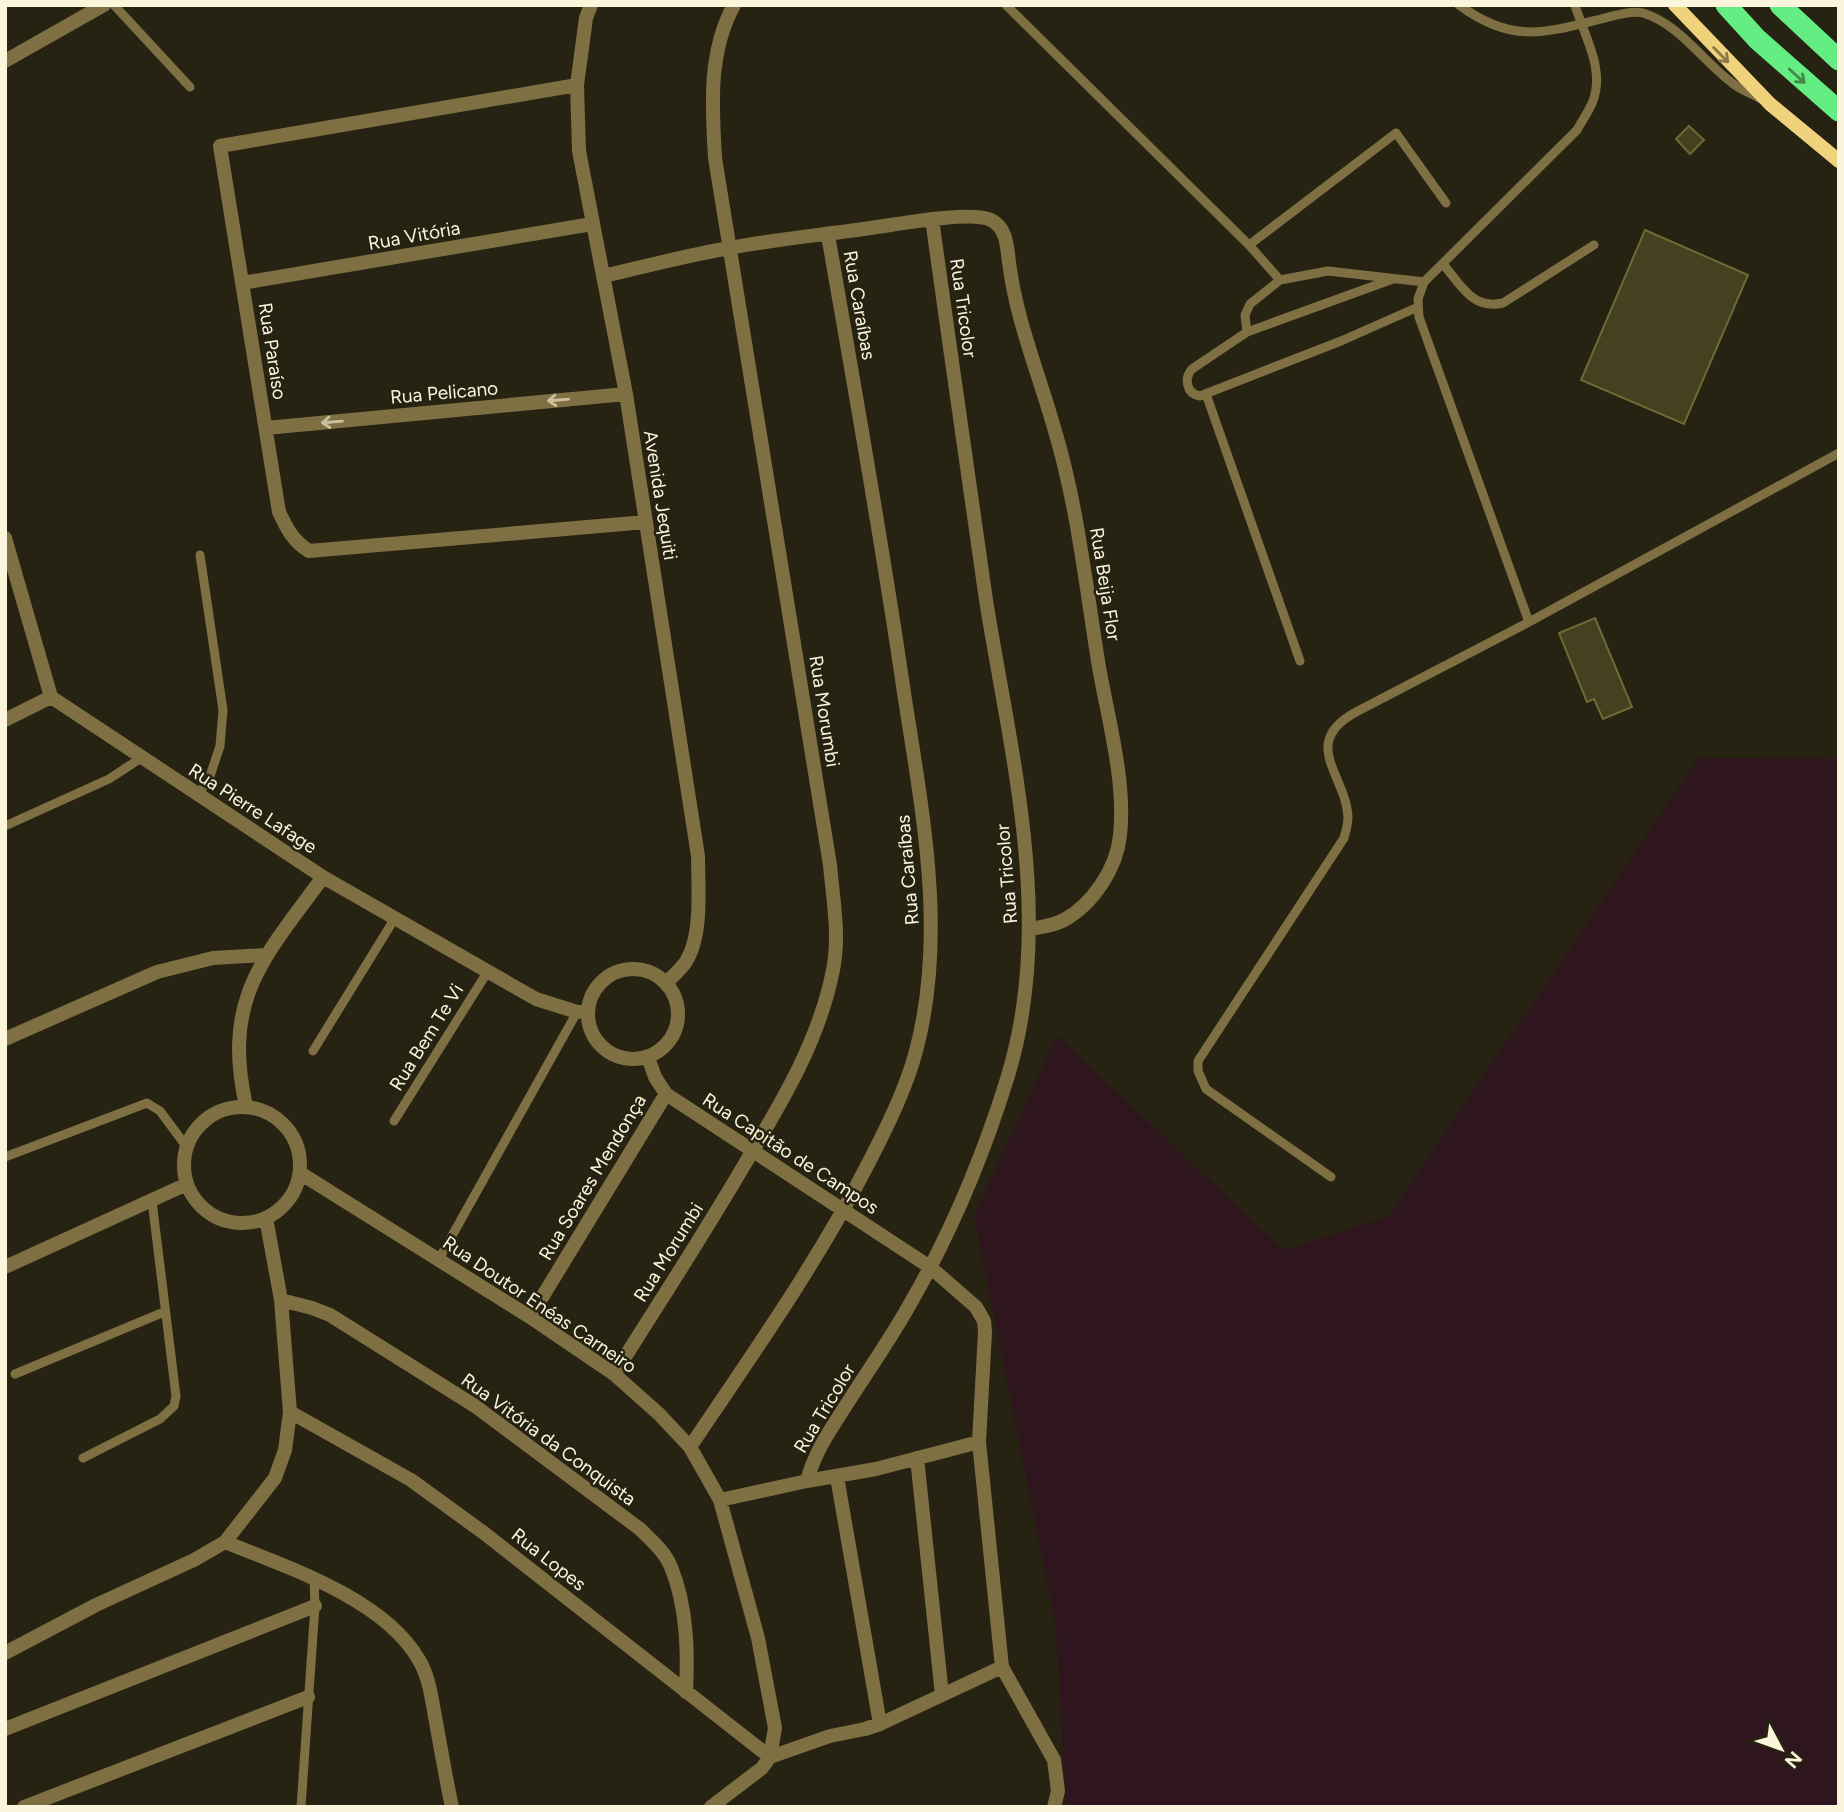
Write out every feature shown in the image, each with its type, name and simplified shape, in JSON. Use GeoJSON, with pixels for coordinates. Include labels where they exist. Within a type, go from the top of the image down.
{"type":"FeatureCollection","features":[{"type":"Feature","properties":{"kind":"highway"},"geometry":{"type":"LineString","coordinates":[[1726,5],[1757,39],[1839,111]]}},
{"type":"Feature","properties":{"kind":"highway"},"geometry":{"type":"LineString","coordinates":[[1780,5],[1839,60]]}},
{"type":"Feature","properties":{"kind":"main road"},"geometry":{"type":"LineString","coordinates":[[1675,5],[1695,29],[1770,104],[1839,161]]}},
{"type":"Feature","properties":{"kind":"street"},"geometry":{"type":"LineString","coordinates":[[5,61],[104,5]]}},
{"type":"Feature","properties":{"kind":"street","name":"Avenida Jequiti"},"geometry":{"type":"LineString","coordinates":[[591,5],[586,18],[577,85],[579,151],[626,394],[698,856],[698,916],[692,949],[685,964],[666,983]]}},
{"type":"Feature","properties":{"kind":"street","name":"Rua Morumbi"},"geometry":{"type":"LineString","coordinates":[[614,1374],[693,1251],[805,1056],[822,1014],[834,968],[836,928],[830,864],[715,158],[712,109],[714,74],[720,40],[734,5]]}},
{"type":"Feature","properties":{"kind":"street","name":"Rua Paraíso"},"geometry":{"type":"LineString","coordinates":[[577,85],[220,146],[279,512],[298,545],[309,551],[646,522]]}},
{"type":"Feature","properties":{"kind":"street","name":"Rua Beija Flor"},"geometry":{"type":"LineString","coordinates":[[932,219],[983,218],[997,225],[1006,239],[1010,271],[1026,343],[1060,447],[1078,523],[1119,783],[1120,836],[1111,867],[1097,890],[1082,907],[1065,920],[1030,929]]}},
{"type":"Feature","properties":{"kind":"street"},"geometry":{"type":"LineString","coordinates":[[604,276],[730,248],[932,219]]}},
{"type":"Feature","properties":{"kind":"street","name":"Rua Tricolor"},"geometry":{"type":"LineString","coordinates":[[807,1480],[817,1450],[910,1305],[985,1147],[1009,1074],[1024,1000],[1030,929],[1027,868],[1010,734],[983,576],[932,219]]}},
{"type":"Feature","properties":{"kind":"street","name":"Rua Vitória"},"geometry":{"type":"LineString","coordinates":[[242,283],[592,224]]}},
{"type":"Feature","properties":{"kind":"street","name":"Rua Caraíbas"},"geometry":{"type":"LineString","coordinates":[[690,1447],[756,1350],[844,1211],[886,1129],[916,1052],[926,994],[931,930],[928,856],[893,617],[828,234]]}},
{"type":"Feature","properties":{"kind":"street","name":"Rua Pelicano"},"geometry":{"type":"LineString","coordinates":[[266,428],[626,394]]}},
{"type":"Feature","properties":{"kind":"street"},"geometry":{"type":"LineString","coordinates":[[5,538],[51,697],[5,720]]}},
{"type":"Feature","properties":{"kind":"street","name":"Rua Pierre Lafage"},"geometry":{"type":"LineString","coordinates":[[51,697],[323,877],[536,999],[583,1011]]}},
{"type":"Feature","properties":{"kind":"street"},"geometry":{"type":"LineString","coordinates":[[246,1106],[239,1073],[238,1040],[244,1000],[266,955],[323,877]]}},
{"type":"Feature","properties":{"kind":"street"},"geometry":{"type":"LineString","coordinates":[[5,1040],[157,972],[214,958],[266,955]]}},
{"type":"Feature","properties":{"kind":"street"},"geometry":{"type":"LineString","coordinates":[[625,970],[654,974],[666,983],[674,995],[678,1009],[677,1024],[662,1050],[648,1057],[626,1059],[605,1050],[595,1039],[583,1011],[600,984],[611,975],[625,970]]}},
{"type":"Feature","properties":{"kind":"street"},"geometry":{"type":"LineString","coordinates":[[648,1057],[655,1077],[666,1094]]}},
{"type":"Feature","properties":{"kind":"street","name":"Rua Capitão de Campos"},"geometry":{"type":"LineString","coordinates":[[666,1094],[930,1267],[976,1307],[984,1321],[979,1442],[1002,1667]]}},
{"type":"Feature","properties":{"kind":"street","name":"Rua Soares Mendonça"},"geometry":{"type":"LineString","coordinates":[[530,1317],[666,1094]]}},
{"type":"Feature","properties":{"kind":"street"},"geometry":{"type":"LineString","coordinates":[[246,1106],[265,1111],[281,1121],[293,1136],[299,1154],[300,1173],[293,1192],[282,1207],[266,1218],[247,1223],[228,1221],[210,1214],[196,1201],[187,1184],[183,1165],[186,1146],[195,1129],[209,1116],[227,1108],[246,1106]]}},
{"type":"Feature","properties":{"kind":"street","name":"Rua Doutor Enéas Carneiro"},"geometry":{"type":"LineString","coordinates":[[300,1173],[530,1317],[614,1374],[659,1414],[690,1447],[720,1500],[758,1639],[775,1728],[770,1757]]}},
{"type":"Feature","properties":{"kind":"street"},"geometry":{"type":"LineString","coordinates":[[5,1267],[187,1184]]}},
{"type":"Feature","properties":{"kind":"street"},"geometry":{"type":"LineString","coordinates":[[5,1653],[96,1605],[194,1560],[225,1542],[275,1478],[285,1450],[290,1412],[281,1300],[266,1218]]}},
{"type":"Feature","properties":{"kind":"street","name":"Rua Vitória da Conquista"},"geometry":{"type":"LineString","coordinates":[[281,1300],[330,1315],[442,1384],[640,1529],[660,1549],[671,1566],[686,1641],[686,1692]]}},
{"type":"Feature","properties":{"kind":"street","name":"Rua Lopes"},"geometry":{"type":"LineString","coordinates":[[290,1412],[411,1480],[484,1533],[770,1757]]}},
{"type":"Feature","properties":{"kind":"street"},"geometry":{"type":"LineString","coordinates":[[720,1500],[807,1480],[836,1477],[979,1442]]}},
{"type":"Feature","properties":{"kind":"street"},"geometry":{"type":"LineString","coordinates":[[917,1458],[942,1695]]}},
{"type":"Feature","properties":{"kind":"street"},"geometry":{"type":"LineString","coordinates":[[836,1477],[880,1724]]}},
{"type":"Feature","properties":{"kind":"street"},"geometry":{"type":"LineString","coordinates":[[225,1542],[314,1578],[373,1612],[402,1636],[420,1661],[429,1686],[452,1807]]}},
{"type":"Feature","properties":{"kind":"street"},"geometry":{"type":"LineString","coordinates":[[5,1729],[315,1606]]}},
{"type":"Feature","properties":{"kind":"street"},"geometry":{"type":"LineString","coordinates":[[710,1807],[762,1768],[770,1757],[830,1736],[880,1724],[1002,1667],[1054,1760],[1058,1791],[1054,1807]]}},
{"type":"Feature","properties":{"kind":"street"},"geometry":{"type":"LineString","coordinates":[[24,1807],[308,1698]]}},
{"type":"Feature","properties":{"kind":"lane"},"geometry":{"type":"LineString","coordinates":[[114,5],[190,87]]}},
{"type":"Feature","properties":{"kind":"lane"},"geometry":{"type":"LineString","coordinates":[[1006,5],[1249,245],[1280,281]]}},
{"type":"Feature","properties":{"kind":"lane"},"geometry":{"type":"LineString","coordinates":[[1459,5],[1475,17],[1505,31],[1538,33],[1641,12],[1668,25],[1732,84],[1770,104]]}},
{"type":"Feature","properties":{"kind":"lane"},"geometry":{"type":"LineString","coordinates":[[1529,622],[1419,317],[1418,299],[1424,282],[1577,130],[1593,100],[1597,75],[1593,54],[1575,5]]}},
{"type":"Feature","properties":{"kind":"lane"},"geometry":{"type":"LineString","coordinates":[[1249,245],[1396,134],[1446,203]]}},
{"type":"Feature","properties":{"kind":"lane"},"geometry":{"type":"LineString","coordinates":[[1443,264],[1472,298],[1483,304],[1493,305],[1503,303],[1594,245]]}},
{"type":"Feature","properties":{"kind":"lane"},"geometry":{"type":"LineString","coordinates":[[1247,332],[1246,309],[1259,295],[1280,281],[1328,271],[1424,282]]}},
{"type":"Feature","properties":{"kind":"lane"},"geometry":{"type":"LineString","coordinates":[[1395,277],[1247,332],[1192,369],[1186,382],[1192,393],[1200,396],[1341,341],[1419,307]]}},
{"type":"Feature","properties":{"kind":"lane"},"geometry":{"type":"LineString","coordinates":[[1206,394],[1300,661]]}},
{"type":"Feature","properties":{"kind":"lane"},"geometry":{"type":"LineString","coordinates":[[1331,1177],[1206,1089],[1200,1081],[1198,1061],[1344,838],[1348,816],[1328,752],[1329,738],[1335,727],[1349,715],[1529,622],[1839,453]]}},
{"type":"Feature","properties":{"kind":"lane"},"geometry":{"type":"LineString","coordinates":[[199,794],[210,776],[220,746],[223,710],[200,555]]}},
{"type":"Feature","properties":{"kind":"lane"},"geometry":{"type":"LineString","coordinates":[[5,826],[108,779],[141,758]]}},
{"type":"Feature","properties":{"kind":"lane"},"geometry":{"type":"LineString","coordinates":[[313,1051],[395,918]]}},
{"type":"Feature","properties":{"kind":"lane","name":"Rua Bem Te Vi"},"geometry":{"type":"LineString","coordinates":[[394,1121],[488,971]]}},
{"type":"Feature","properties":{"kind":"lane"},"geometry":{"type":"LineString","coordinates":[[439,1259],[583,1011]]}},
{"type":"Feature","properties":{"kind":"lane"},"geometry":{"type":"LineString","coordinates":[[5,1157],[147,1103],[160,1111],[186,1146]]}},
{"type":"Feature","properties":{"kind":"lane"},"geometry":{"type":"LineString","coordinates":[[83,1458],[160,1419],[174,1406],[176,1396],[152,1201]]}},
{"type":"Feature","properties":{"kind":"lane"},"geometry":{"type":"LineString","coordinates":[[15,1374],[164,1312]]}},
{"type":"Feature","properties":{"kind":"lane"},"geometry":{"type":"LineString","coordinates":[[301,1807],[315,1606],[314,1578]]}},
{"type":"Feature","properties":{"kind":"shaded area"},"geometry":{"type":"Polygon","coordinates":[[[1699,758],[1839,759],[1839,1807],[1066,1807],[1056,1627],[974,1216],[1057,1036],[1283,1250],[1388,1217],[1699,758]]]}},
{"type":"Feature","properties":{"kind":"building"},"geometry":{"type":"Polygon","coordinates":[[[1689,126],[1704,140],[1690,154],[1676,139],[1689,126]]]}},
{"type":"Feature","properties":{"kind":"building"},"geometry":{"type":"Polygon","coordinates":[[[1645,230],[1748,275],[1684,424],[1581,380],[1645,230]]]}},
{"type":"Feature","properties":{"kind":"building"},"geometry":{"type":"Polygon","coordinates":[[[1595,618],[1632,707],[1603,719],[1594,699],[1587,702],[1559,633],[1595,618]]]}}]}
